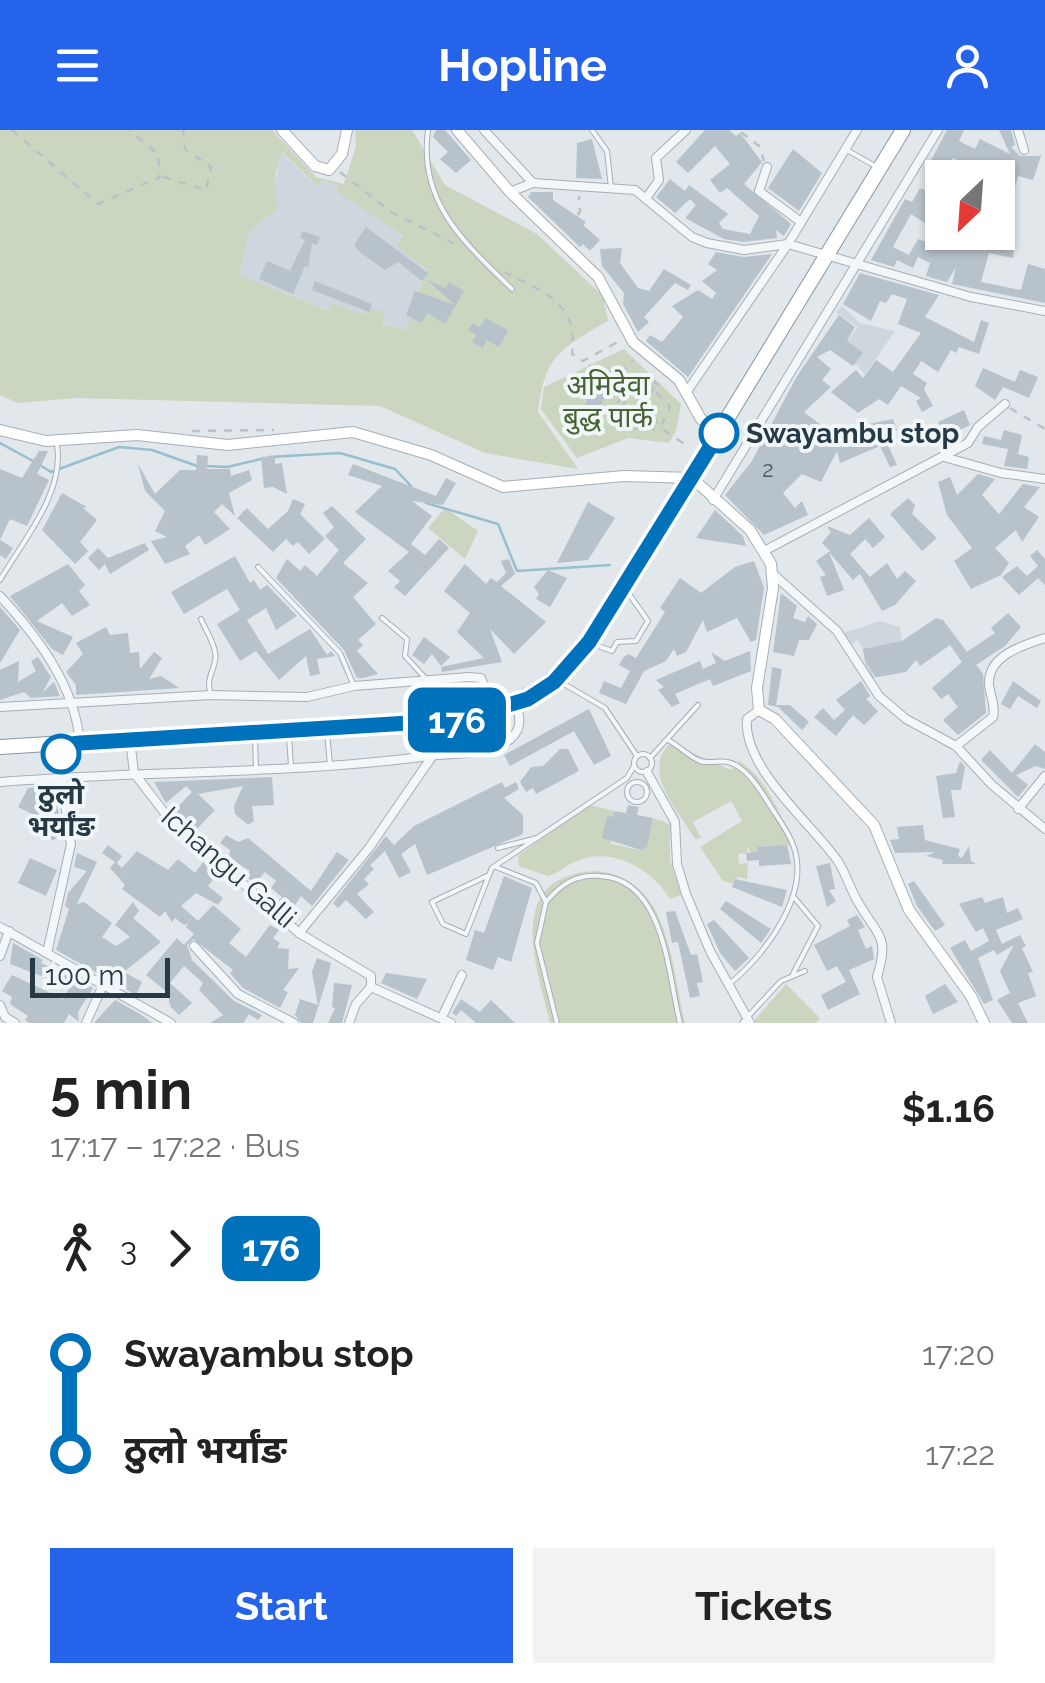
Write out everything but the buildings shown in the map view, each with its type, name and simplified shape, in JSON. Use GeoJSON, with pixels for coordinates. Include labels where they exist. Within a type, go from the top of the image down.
{"type":"FeatureCollection","features":[{"type":"Feature","properties":{"kind":"highway"},"geometry":{"type":"LineString","coordinates":[[0,747],[458,720],[516,704],[554,682],[589,642],[903,130]]}},
{"type":"Feature","properties":{"kind":"main road"},"geometry":{"type":"LineString","coordinates":[[282,130],[315,166],[333,169],[342,154],[347,130]]}},
{"type":"Feature","properties":{"kind":"main road"},"geometry":{"type":"LineString","coordinates":[[457,130],[510,192],[598,277],[633,342],[668,368],[688,390],[701,419],[719,432]]}},
{"type":"Feature","properties":{"kind":"main road"},"geometry":{"type":"LineString","coordinates":[[0,430],[56,440],[137,435],[228,445],[353,432],[430,455],[503,487],[624,476],[692,478],[750,530],[764,550],[772,573],[757,688],[759,710],[776,718],[874,825],[909,910],[971,996],[984,1023]]}},
{"type":"Feature","properties":{"kind":"street"},"geometry":{"type":"LineString","coordinates":[[484,130],[533,183]]}},
{"type":"Feature","properties":{"kind":"street"},"geometry":{"type":"LineString","coordinates":[[647,198],[659,180],[656,158],[686,130]]}},
{"type":"Feature","properties":{"kind":"street"},"geometry":{"type":"LineString","coordinates":[[688,390],[788,244],[856,130]]}},
{"type":"Feature","properties":{"kind":"street"},"geometry":{"type":"LineString","coordinates":[[713,500],[854,262],[938,130]]}},
{"type":"Feature","properties":{"kind":"street"},"geometry":{"type":"LineString","coordinates":[[1018,130],[1024,150]]}},
{"type":"Feature","properties":{"kind":"street"},"geometry":{"type":"LineString","coordinates":[[767,167],[758,191],[800,222]]}},
{"type":"Feature","properties":{"kind":"street"},"geometry":{"type":"LineString","coordinates":[[510,192],[533,183],[636,190],[668,219],[708,243],[744,250],[788,244],[971,298],[1045,311]]}},
{"type":"Feature","properties":{"kind":"street"},"geometry":{"type":"LineString","coordinates":[[764,550],[968,443],[978,427],[1005,404]]}},
{"type":"Feature","properties":{"kind":"street"},"geometry":{"type":"LineString","coordinates":[[944,457],[1001,473],[1045,479]]}},
{"type":"Feature","properties":{"kind":"street"},"geometry":{"type":"LineString","coordinates":[[772,573],[838,631],[879,696],[906,719],[956,746],[1018,809],[1045,829]]}},
{"type":"Feature","properties":{"kind":"street"},"geometry":{"type":"LineString","coordinates":[[0,596],[42,645],[78,716],[80,743]]}},
{"type":"Feature","properties":{"kind":"street"},"geometry":{"type":"LineString","coordinates":[[956,746],[993,717],[990,684],[997,664],[1014,649],[1045,638]]}},
{"type":"Feature","properties":{"kind":"street"},"geometry":{"type":"LineString","coordinates":[[0,707],[210,694],[308,697],[354,686],[481,678],[495,712]]}},
{"type":"Feature","properties":{"kind":"street"},"geometry":{"type":"LineString","coordinates":[[0,782],[431,756],[504,743],[519,728],[516,704]]}},
{"type":"Feature","properties":{"kind":"street"},"geometry":{"type":"LineString","coordinates":[[759,710],[747,719],[746,730],[765,770],[838,860],[858,904],[882,934],[886,959],[877,977],[892,1023]]}},
{"type":"Feature","properties":{"kind":"street","name":"Ichangu Galli"},"geometry":{"type":"LineString","coordinates":[[134,773],[167,816],[299,933],[369,848],[458,720]]}},
{"type":"Feature","properties":{"kind":"street"},"geometry":{"type":"LineString","coordinates":[[130,739],[134,773]]}},
{"type":"Feature","properties":{"kind":"street"},"geometry":{"type":"LineString","coordinates":[[47,953],[72,844],[61,777],[62,745]]}},
{"type":"Feature","properties":{"kind":"street"},"geometry":{"type":"LineString","coordinates":[[648,772],[674,818],[684,890],[746,1021]]}},
{"type":"Feature","properties":{"kind":"street"},"geometry":{"type":"LineString","coordinates":[[1018,809],[1045,776]]}},
{"type":"Feature","properties":{"kind":"street"},"geometry":{"type":"LineString","coordinates":[[0,956],[4,929],[171,1023]]}},
{"type":"Feature","properties":{"kind":"street"},"geometry":{"type":"LineString","coordinates":[[299,933],[326,952],[360,965],[371,976],[371,986],[356,1004],[348,1023]]}},
{"type":"Feature","properties":{"kind":"street"},"geometry":{"type":"LineString","coordinates":[[194,946],[238,994],[294,1023]]}},
{"type":"Feature","properties":{"kind":"street"},"geometry":{"type":"LineString","coordinates":[[442,1017],[462,975]]}},
{"type":"Feature","properties":{"kind":"street"},"geometry":{"type":"LineString","coordinates":[[86,1023],[104,986]]}},
{"type":"Feature","properties":{"kind":"street"},"geometry":{"type":"LineString","coordinates":[[371,986],[451,1023]]}},
{"type":"Feature","properties":{"kind":"street"},"geometry":{"type":"LineString","coordinates":[[0,1005],[6,1017],[15,1023]]}},
{"type":"Feature","properties":{"kind":"lane"},"geometry":{"type":"LineString","coordinates":[[428,130],[430,180],[442,208],[467,248],[512,289]]}},
{"type":"Feature","properties":{"kind":"lane"},"geometry":{"type":"LineString","coordinates":[[592,130],[607,151],[611,188]]}},
{"type":"Feature","properties":{"kind":"lane"},"geometry":{"type":"LineString","coordinates":[[845,149],[879,169]]}},
{"type":"Feature","properties":{"kind":"lane"},"geometry":{"type":"LineString","coordinates":[[0,580],[44,505],[57,467],[56,440]]}},
{"type":"Feature","properties":{"kind":"lane"},"geometry":{"type":"LineString","coordinates":[[258,566],[340,653],[354,686]]}},
{"type":"Feature","properties":{"kind":"lane"},"geometry":{"type":"LineString","coordinates":[[589,642],[612,651],[618,642],[636,641],[648,621],[623,588]]}},
{"type":"Feature","properties":{"kind":"lane"},"geometry":{"type":"LineString","coordinates":[[382,618],[407,639],[404,656],[427,680]]}},
{"type":"Feature","properties":{"kind":"lane"},"geometry":{"type":"LineString","coordinates":[[201,619],[216,660],[207,680],[210,694]]}},
{"type":"Feature","properties":{"kind":"lane"},"geometry":{"type":"LineString","coordinates":[[554,682],[563,681],[605,708],[637,756],[650,758]]}},
{"type":"Feature","properties":{"kind":"lane"},"geometry":{"type":"LineString","coordinates":[[634,766],[640,772],[648,772],[650,758],[668,740],[674,726],[698,705]]}},
{"type":"Feature","properties":{"kind":"lane"},"geometry":{"type":"LineString","coordinates":[[326,727],[330,764]]}},
{"type":"Feature","properties":{"kind":"lane"},"geometry":{"type":"LineString","coordinates":[[288,729],[291,766]]}},
{"type":"Feature","properties":{"kind":"lane"},"geometry":{"type":"LineString","coordinates":[[254,730],[256,768]]}},
{"type":"Feature","properties":{"kind":"lane"},"geometry":{"type":"LineString","coordinates":[[668,740],[701,761],[722,759],[738,766],[753,781],[792,840],[796,860],[793,896],[776,935],[728,985]]}},
{"type":"Feature","properties":{"kind":"lane"},"geometry":{"type":"LineString","coordinates":[[489,875],[432,902],[444,924],[466,934],[494,866],[629,781],[637,756]]}},
{"type":"Feature","properties":{"kind":"lane"},"geometry":{"type":"LineString","coordinates":[[498,848],[542,837]]}},
{"type":"Feature","properties":{"kind":"lane"},"geometry":{"type":"LineString","coordinates":[[494,866],[536,884],[538,894],[546,902]]}},
{"type":"Feature","properties":{"kind":"lane"},"geometry":{"type":"LineString","coordinates":[[557,1023],[537,943],[546,902],[562,885],[588,875],[608,876],[636,890],[653,910],[680,1023]]}},
{"type":"Feature","properties":{"kind":"lane"},"geometry":{"type":"LineString","coordinates":[[793,896],[818,926],[793,974]]}},
{"type":"Feature","properties":{"kind":"lane"},"geometry":{"type":"LineString","coordinates":[[746,1021],[765,995],[805,970]]}},
{"type":"Feature","properties":{"kind":"path"},"geometry":{"type":"LineString","coordinates":[[12,130],[98,204],[160,176],[206,190],[212,168],[185,149],[183,130]]}},
{"type":"Feature","properties":{"kind":"path"},"geometry":{"type":"LineString","coordinates":[[130,130],[158,154],[160,176]]}},
{"type":"Feature","properties":{"kind":"path"},"geometry":{"type":"LineString","coordinates":[[741,132],[758,146],[767,167]]}},
{"type":"Feature","properties":{"kind":"path"},"geometry":{"type":"LineString","coordinates":[[333,169],[351,178]]}},
{"type":"Feature","properties":{"kind":"path"},"geometry":{"type":"LineString","coordinates":[[567,227],[580,212],[578,198]]}},
{"type":"Feature","properties":{"kind":"path"},"geometry":{"type":"LineString","coordinates":[[602,373],[625,370],[633,360]]}},
{"type":"Feature","properties":{"kind":"path"},"geometry":{"type":"LineString","coordinates":[[589,365],[623,394]]}},
{"type":"Feature","properties":{"kind":"path"},"geometry":{"type":"LineString","coordinates":[[636,374],[660,385],[658,393],[670,407],[661,426],[654,430],[642,424],[637,430],[611,414],[623,394],[636,374]]}},
{"type":"Feature","properties":{"kind":"path"},"geometry":{"type":"LineString","coordinates":[[640,379],[654,388],[642,406],[632,422],[618,413],[640,379]]}},
{"type":"Feature","properties":{"kind":"path"},"geometry":{"type":"LineString","coordinates":[[1005,404],[1045,428]]}},
{"type":"Feature","properties":{"kind":"path"},"geometry":{"type":"LineString","coordinates":[[642,406],[688,446]]}},
{"type":"Feature","properties":{"kind":"path"},"geometry":{"type":"LineString","coordinates":[[190,430],[274,430]]}},
{"type":"Feature","properties":{"kind":"shaded area"},"geometry":{"type":"Polygon","coordinates":[[[281,152],[318,186],[321,180],[338,185],[403,237],[396,246],[427,268],[406,331],[382,323],[385,313],[366,315],[332,304],[329,310],[238,275],[249,232],[268,216],[281,152]]]}},
{"type":"Feature","properties":{"kind":"shaded area"},"geometry":{"type":"Polygon","coordinates":[[[842,306],[860,323],[895,331],[865,374],[841,349],[858,327],[836,312],[842,306]]]}},
{"type":"Feature","properties":{"kind":"shaded area"},"geometry":{"type":"Polygon","coordinates":[[[880,621],[900,627],[906,672],[868,679],[863,649],[858,640],[850,644],[844,633],[880,621]]]}},
{"type":"Feature","properties":{"kind":"green space"},"geometry":{"type":"Polygon","coordinates":[[[0,130],[272,130],[316,177],[344,184],[356,146],[355,130],[412,130],[445,185],[537,234],[603,296],[608,321],[558,356],[541,393],[538,412],[578,469],[485,453],[380,406],[76,398],[18,403],[0,395],[0,130]],[[282,152],[275,175],[277,209],[249,232],[239,275],[328,310],[332,303],[365,315],[368,308],[385,312],[382,324],[406,330],[427,269],[396,246],[403,236],[336,191],[338,185],[322,180],[318,187],[282,152]]]}},
{"type":"Feature","properties":{"kind":"green space","name":"अमिदेवा बुद्ध पार्क"},"geometry":{"type":"Polygon","coordinates":[[[624,349],[681,404],[676,431],[669,443],[628,438],[577,458],[541,409],[544,387],[624,349]]]}},
{"type":"Feature","properties":{"kind":"green space"},"geometry":{"type":"Polygon","coordinates":[[[445,508],[478,531],[465,559],[428,528],[445,508]]]}},
{"type":"Feature","properties":{"kind":"green space"},"geometry":{"type":"Polygon","coordinates":[[[670,743],[731,770],[739,761],[749,768],[773,800],[795,845],[759,847],[758,853],[752,854],[747,847],[747,853],[738,854],[739,864],[748,863],[747,879],[737,877],[735,884],[723,881],[700,847],[742,821],[731,801],[693,822],[701,838],[695,839],[661,779],[662,755],[670,743]]]}},
{"type":"Feature","properties":{"kind":"green space"},"geometry":{"type":"Polygon","coordinates":[[[588,805],[615,811],[613,817],[607,817],[603,838],[611,839],[611,844],[640,850],[653,818],[670,824],[670,860],[681,895],[670,899],[642,870],[604,856],[573,863],[548,876],[519,866],[518,856],[588,805]]]}},
{"type":"Feature","properties":{"kind":"green space"},"geometry":{"type":"Polygon","coordinates":[[[595,871],[620,877],[639,889],[653,906],[670,951],[685,1023],[550,1023],[534,952],[536,907],[547,889],[566,877],[595,871]]]}},
{"type":"Feature","properties":{"kind":"green space"},"geometry":{"type":"Polygon","coordinates":[[[786,984],[820,1018],[816,1023],[752,1023],[786,984]]]}},
{"type":"Feature","properties":{"kind":"waterway"},"geometry":{"type":"LineString","coordinates":[[0,443],[33,461]]}},
{"type":"Feature","properties":{"kind":"waterway"},"geometry":{"type":"LineString","coordinates":[[40,465],[51,472],[119,447],[152,450],[197,466]]}},
{"type":"Feature","properties":{"kind":"waterway"},"geometry":{"type":"LineString","coordinates":[[269,457],[340,453],[395,469],[411,486]]}},
{"type":"Feature","properties":{"kind":"waterway"},"geometry":{"type":"LineString","coordinates":[[205,466],[227,467],[261,459]]}},
{"type":"Feature","properties":{"kind":"waterway"},"geometry":{"type":"LineString","coordinates":[[426,503],[498,524],[517,571],[610,565]]}},
{"type":"Feature","properties":{"kind":"bus line","name":"176"},"geometry":{"type":"LineString","coordinates":[[61,754],[62,745],[80,743],[458,720],[528,699],[554,682],[589,642],[719,433]]}},
{"type":"Feature","properties":{"kind":"place","name":"Swayambu stop"},"geometry":{"type":"Point","coordinates":[719,433]}},
{"type":"Feature","properties":{"kind":"place","name":"ठुलो भर्यांङ"},"geometry":{"type":"Point","coordinates":[61,754]}}]}
